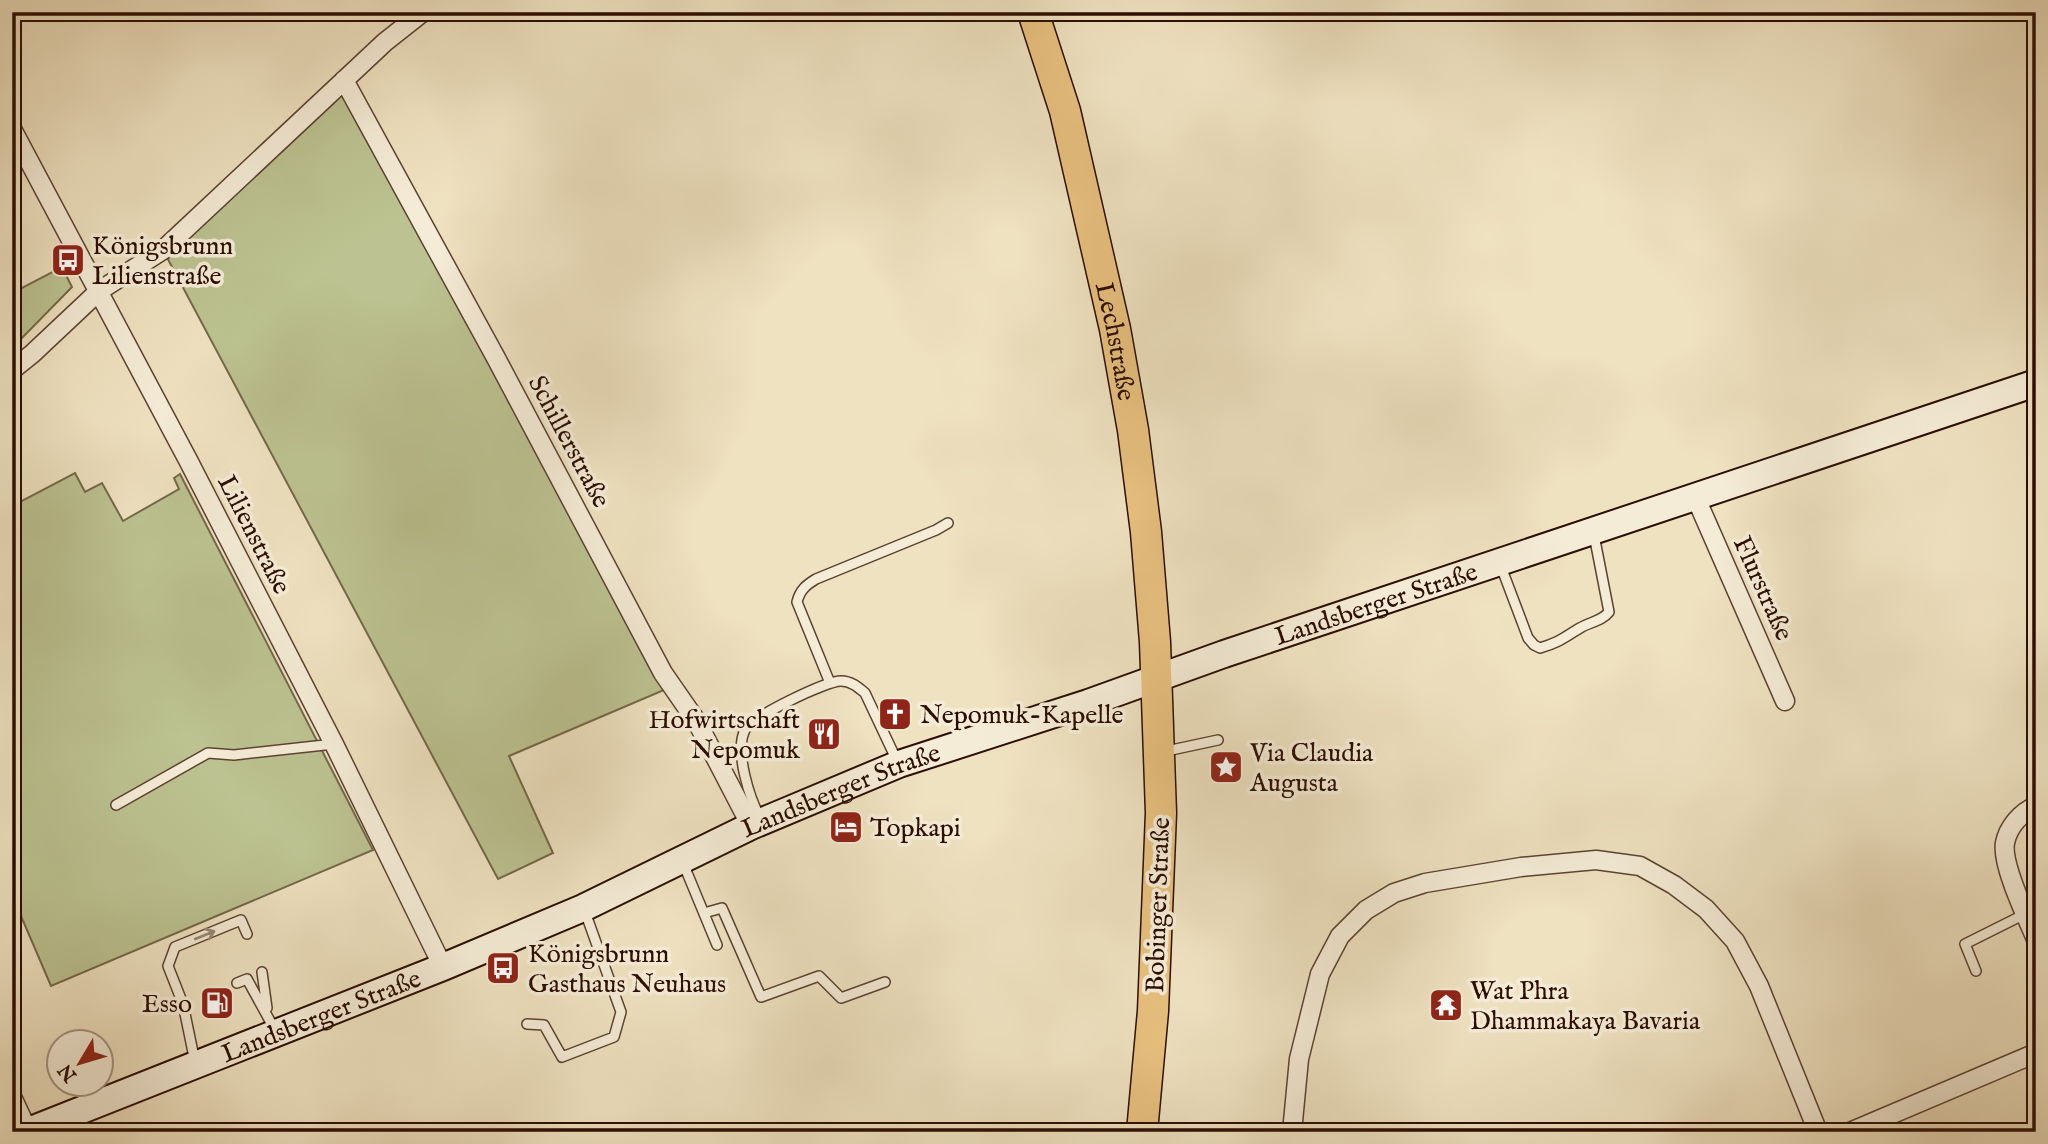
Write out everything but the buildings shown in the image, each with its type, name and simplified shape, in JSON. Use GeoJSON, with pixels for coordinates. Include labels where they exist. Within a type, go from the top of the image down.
{"type":"FeatureCollection","features":[{"type":"Feature","properties":{"kind":"main road","name":"Lechstraße"},"geometry":{"type":"LineString","coordinates":[[1033,12],[1065,111],[1115,329],[1133,430],[1146,532],[1157,678]]}},
{"type":"Feature","properties":{"kind":"main road","name":"Bobinger Straße"},"geometry":{"type":"LineString","coordinates":[[1142,1132],[1158,915],[1161,813],[1157,678]]}},
{"type":"Feature","properties":{"kind":"street"},"geometry":{"type":"LineString","coordinates":[[12,370],[99,290],[163,250],[385,42],[423,12]]}},
{"type":"Feature","properties":{"kind":"street","name":"Schillerstraße"},"geometry":{"type":"LineString","coordinates":[[344,80],[516,394],[663,673],[697,722],[757,823]]}},
{"type":"Feature","properties":{"kind":"street","name":"Lilienstraße"},"geometry":{"type":"LineString","coordinates":[[12,129],[99,290],[334,744],[443,967]]}},
{"type":"Feature","properties":{"kind":"street","name":"Landsberger Straße"},"geometry":{"type":"LineString","coordinates":[[27,1131],[195,1065],[272,1024],[443,967],[583,908],[757,823],[899,764],[1088,703],[2036,383]]}},
{"type":"Feature","properties":{"kind":"street","name":"Flurstraße"},"geometry":{"type":"LineString","coordinates":[[1695,496],[1785,701]]}},
{"type":"Feature","properties":{"kind":"street"},"geometry":{"type":"LineString","coordinates":[[2036,806],[2025,810],[2013,825],[2004,844],[2007,864],[2036,939]]}},
{"type":"Feature","properties":{"kind":"street"},"geometry":{"type":"LineString","coordinates":[[1292,1132],[1299,1059],[1320,974],[1340,936],[1366,910],[1394,894],[1425,883],[1521,867],[1596,860],[1640,866],[1674,885],[1706,909],[1735,941],[1759,986],[1818,1132]]}},
{"type":"Feature","properties":{"kind":"street"},"geometry":{"type":"LineString","coordinates":[[1850,1132],[2036,1054]]}},
{"type":"Feature","properties":{"kind":"street"},"geometry":{"type":"LineString","coordinates":[[12,1097],[27,1131]]}},
{"type":"Feature","properties":{"kind":"lane"},"geometry":{"type":"LineString","coordinates":[[830,682],[797,602],[799,594],[816,579],[948,523]]}},
{"type":"Feature","properties":{"kind":"lane"},"geometry":{"type":"LineString","coordinates":[[1500,563],[1528,638],[1540,648],[1559,642],[1580,628],[1605,617],[1609,612],[1593,531]]}},
{"type":"Feature","properties":{"kind":"lane"},"geometry":{"type":"LineString","coordinates":[[757,823],[744,769],[741,745],[745,728],[758,717],[830,682],[844,681],[865,693],[899,764]]}},
{"type":"Feature","properties":{"kind":"lane"},"geometry":{"type":"LineString","coordinates":[[1160,752],[1218,740]]}},
{"type":"Feature","properties":{"kind":"lane"},"geometry":{"type":"LineString","coordinates":[[116,805],[208,753],[234,755],[334,744]]}},
{"type":"Feature","properties":{"kind":"lane"},"geometry":{"type":"LineString","coordinates":[[682,859],[717,945]]}},
{"type":"Feature","properties":{"kind":"lane"},"geometry":{"type":"LineString","coordinates":[[527,1024],[544,1025],[562,1057],[614,1037],[621,1012],[583,908]]}},
{"type":"Feature","properties":{"kind":"lane"},"geometry":{"type":"LineString","coordinates":[[704,913],[722,908],[761,997],[818,976],[841,998],[885,982]]}},
{"type":"Feature","properties":{"kind":"lane"},"geometry":{"type":"LineString","coordinates":[[1976,971],[1965,944],[2025,914]]}},
{"type":"Feature","properties":{"kind":"lane"},"geometry":{"type":"LineString","coordinates":[[195,1065],[185,1003],[168,966],[175,947],[242,920],[247,934]]}},
{"type":"Feature","properties":{"kind":"lane"},"geometry":{"type":"LineString","coordinates":[[262,972],[272,1024]]}},
{"type":"Feature","properties":{"kind":"lane"},"geometry":{"type":"LineString","coordinates":[[237,983],[247,979],[272,1024]]}},
{"type":"Feature","properties":{"kind":"green space"},"geometry":{"type":"Polygon","coordinates":[[[346,87],[664,690],[509,756],[553,853],[498,879],[163,250],[346,87]]]}},
{"type":"Feature","properties":{"kind":"green space"},"geometry":{"type":"Polygon","coordinates":[[[62,267],[72,287],[12,345],[12,293],[62,267]]]}},
{"type":"Feature","properties":{"kind":"green space"},"geometry":{"type":"Polygon","coordinates":[[[75,473],[85,492],[102,483],[123,521],[179,489],[174,478],[180,474],[373,850],[51,986],[21,916],[12,919],[12,506],[75,473]]]}},
{"type":"Feature","properties":{"kind":"place","name":"Königsbrunn Lilienstraße"},"geometry":{"type":"Point","coordinates":[68,260]}},
{"type":"Feature","properties":{"kind":"place","name":"Nepomuk-Kapelle"},"geometry":{"type":"Point","coordinates":[895,714]}},
{"type":"Feature","properties":{"kind":"place","name":"Hofwirtschaft Nepomuk"},"geometry":{"type":"Point","coordinates":[824,734]}},
{"type":"Feature","properties":{"kind":"place","name":"Via Claudia Augusta"},"geometry":{"type":"Point","coordinates":[1226,767]}},
{"type":"Feature","properties":{"kind":"place","name":"Topkapi"},"geometry":{"type":"Point","coordinates":[846,827]}},
{"type":"Feature","properties":{"kind":"place","name":"Königsbrunn Gasthaus Neuhaus"},"geometry":{"type":"Point","coordinates":[503,968]}},
{"type":"Feature","properties":{"kind":"place","name":"Esso"},"geometry":{"type":"Point","coordinates":[217,1003]}},
{"type":"Feature","properties":{"kind":"place","name":"Wat Phra Dhammakaya Bavaria"},"geometry":{"type":"Point","coordinates":[1446,1005]}}]}
